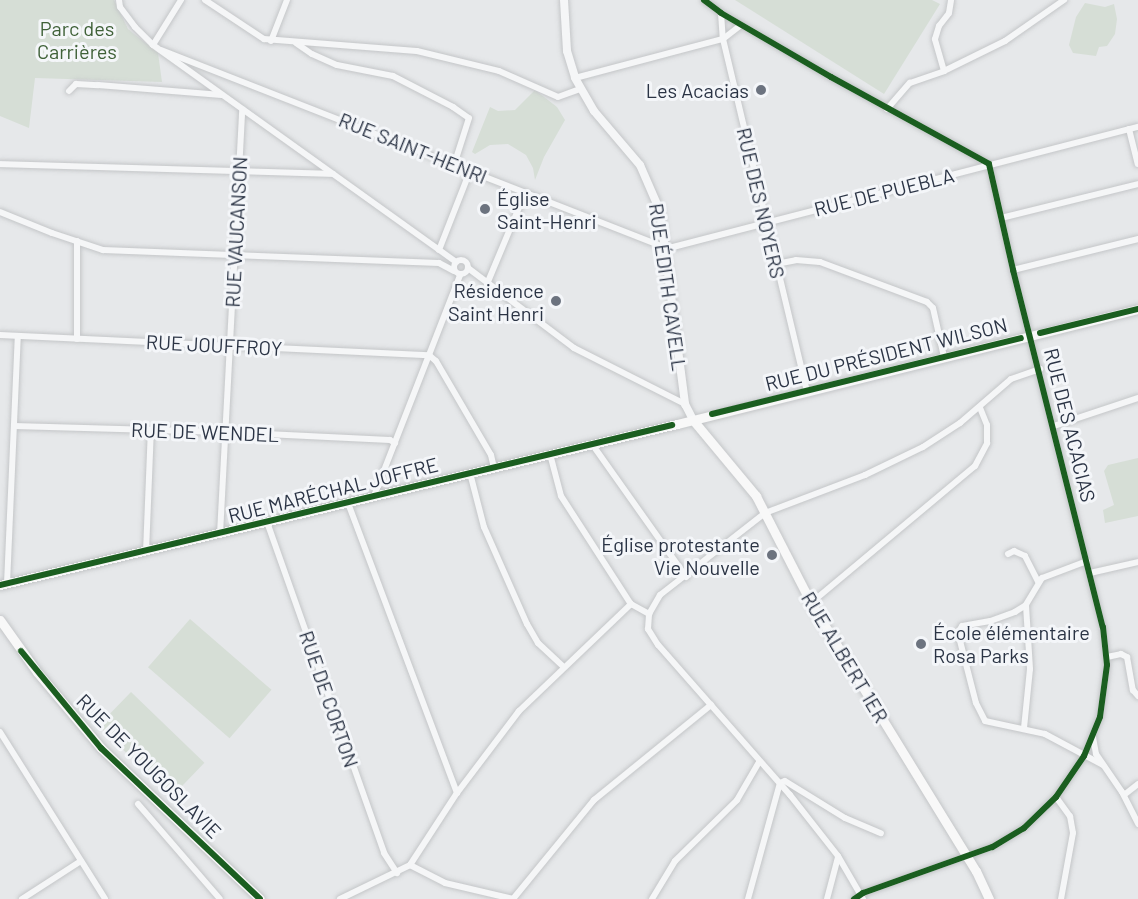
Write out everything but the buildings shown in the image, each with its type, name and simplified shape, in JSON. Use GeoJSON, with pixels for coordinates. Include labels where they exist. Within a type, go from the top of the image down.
{"type":"FeatureCollection","features":[{"type":"Feature","properties":{"kind":"main road","name":"RUE DU PRÉSIDENT WILSON"},"geometry":{"type":"LineString","coordinates":[[693,420],[1138,309]]}},
{"type":"Feature","properties":{"kind":"main road","name":"RUE MARÉCHAL JOFFRE"},"geometry":{"type":"LineString","coordinates":[[4,584],[693,420]]}},
{"type":"Feature","properties":{"kind":"main road","name":"RUE ALBERT 1ER"},"geometry":{"type":"LineString","coordinates":[[693,420],[752,490],[812,603],[967,857],[989,899]]}},
{"type":"Feature","properties":{"kind":"main road","name":"RUE DE YOUGOSLAVIE"},"geometry":{"type":"LineString","coordinates":[[0,620],[37,672],[101,747],[260,899]]}},
{"type":"Feature","properties":{"kind":"street"},"geometry":{"type":"LineString","coordinates":[[119,0],[120,7],[135,27],[153,45],[456,262],[464,261],[468,268],[487,285],[585,354],[685,404]]}},
{"type":"Feature","properties":{"kind":"street"},"geometry":{"type":"LineString","coordinates":[[153,45],[181,0]]}},
{"type":"Feature","properties":{"kind":"street"},"geometry":{"type":"LineString","coordinates":[[205,0],[255,34],[272,41],[417,51],[499,70],[558,97],[580,89]]}},
{"type":"Feature","properties":{"kind":"street"},"geometry":{"type":"LineString","coordinates":[[272,41],[287,0]]}},
{"type":"Feature","properties":{"kind":"street","name":"RUE ÉDITH CAVELL"},"geometry":{"type":"LineString","coordinates":[[564,0],[567,51],[574,78],[594,111],[628,149],[650,183],[660,211],[685,404],[693,420]]}},
{"type":"Feature","properties":{"kind":"street"},"geometry":{"type":"LineString","coordinates":[[704,0],[741,25],[887,109],[989,164]]}},
{"type":"Feature","properties":{"kind":"street"},"geometry":{"type":"LineString","coordinates":[[944,71],[935,39],[939,26],[949,13],[951,0]]}},
{"type":"Feature","properties":{"kind":"street"},"geometry":{"type":"LineString","coordinates":[[887,109],[904,87],[944,71],[1005,41],[1064,0]]}},
{"type":"Feature","properties":{"kind":"street","name":"RUE DES NOYERS"},"geometry":{"type":"LineString","coordinates":[[721,13],[723,39],[807,391]]}},
{"type":"Feature","properties":{"kind":"street"},"geometry":{"type":"LineString","coordinates":[[574,78],[723,39],[741,25]]}},
{"type":"Feature","properties":{"kind":"street"},"geometry":{"type":"LineString","coordinates":[[294,42],[312,54],[337,65],[393,76],[453,107],[469,118],[454,165]]}},
{"type":"Feature","properties":{"kind":"street","name":"RUE SAINT-HENRI"},"geometry":{"type":"LineString","coordinates":[[161,50],[664,246]]}},
{"type":"Feature","properties":{"kind":"street"},"geometry":{"type":"LineString","coordinates":[[69,91],[76,84],[223,95]]}},
{"type":"Feature","properties":{"kind":"street","name":"RUE VAUCANSON"},"geometry":{"type":"LineString","coordinates":[[220,534],[242,110]]}},
{"type":"Feature","properties":{"kind":"street","name":"RUE DE PUEBLA"},"geometry":{"type":"LineString","coordinates":[[664,246],[673,247],[1138,127]]}},
{"type":"Feature","properties":{"kind":"street"},"geometry":{"type":"LineString","coordinates":[[1129,129],[1138,164]]}},
{"type":"Feature","properties":{"kind":"street"},"geometry":{"type":"LineString","coordinates":[[0,164],[333,174]]}},
{"type":"Feature","properties":{"kind":"street","name":"RUE DES ACACIAS"},"geometry":{"type":"LineString","coordinates":[[861,897],[967,857],[1012,836],[1056,797],[1084,756],[1093,736],[1104,696],[1107,657],[1101,616],[1013,270],[989,164]]}},
{"type":"Feature","properties":{"kind":"street"},"geometry":{"type":"LineString","coordinates":[[439,250],[470,171]]}},
{"type":"Feature","properties":{"kind":"street"},"geometry":{"type":"LineString","coordinates":[[1001,218],[1138,184]]}},
{"type":"Feature","properties":{"kind":"street"},"geometry":{"type":"LineString","coordinates":[[487,285],[525,193]]}},
{"type":"Feature","properties":{"kind":"street"},"geometry":{"type":"LineString","coordinates":[[0,212],[103,250],[439,263],[457,273]]}},
{"type":"Feature","properties":{"kind":"street"},"geometry":{"type":"LineString","coordinates":[[1013,270],[1138,239]]}},
{"type":"Feature","properties":{"kind":"street"},"geometry":{"type":"LineString","coordinates":[[77,241],[77,339]]}},
{"type":"Feature","properties":{"kind":"street"},"geometry":{"type":"LineString","coordinates":[[776,264],[796,260],[820,262],[927,302],[933,308],[944,357]]}},
{"type":"Feature","properties":{"kind":"street"},"geometry":{"type":"LineString","coordinates":[[374,496],[429,355],[457,273],[456,262]]}},
{"type":"Feature","properties":{"kind":"street"},"geometry":{"type":"LineString","coordinates":[[457,273],[468,268]]}},
{"type":"Feature","properties":{"kind":"street","name":"RUE JOUFFROY"},"geometry":{"type":"LineString","coordinates":[[0,335],[429,355]]}},
{"type":"Feature","properties":{"kind":"street"},"geometry":{"type":"LineString","coordinates":[[4,584],[18,336]]}},
{"type":"Feature","properties":{"kind":"street"},"geometry":{"type":"LineString","coordinates":[[429,355],[436,361],[458,399],[490,455],[494,468]]}},
{"type":"Feature","properties":{"kind":"street"},"geometry":{"type":"LineString","coordinates":[[854,899],[861,897],[838,856],[780,783],[759,762],[651,635],[648,629],[649,614],[660,595],[686,577],[765,513],[910,454],[980,408],[1011,379],[1040,369]]}},
{"type":"Feature","properties":{"kind":"street"},"geometry":{"type":"LineString","coordinates":[[1054,426],[1138,399]]}},
{"type":"Feature","properties":{"kind":"street"},"geometry":{"type":"LineString","coordinates":[[812,603],[975,466],[987,443],[987,425],[980,408]]}},
{"type":"Feature","properties":{"kind":"street","name":"RUE DE WENDEL"},"geometry":{"type":"LineString","coordinates":[[14,426],[225,432],[395,443]]}},
{"type":"Feature","properties":{"kind":"street"},"geometry":{"type":"LineString","coordinates":[[146,552],[151,430]]}},
{"type":"Feature","properties":{"kind":"street"},"geometry":{"type":"LineString","coordinates":[[592,444],[686,577]]}},
{"type":"Feature","properties":{"kind":"street"},"geometry":{"type":"LineString","coordinates":[[550,454],[561,496],[631,604],[649,614]]}},
{"type":"Feature","properties":{"kind":"street"},"geometry":{"type":"LineString","coordinates":[[470,473],[484,527],[527,624],[538,643],[564,667]]}},
{"type":"Feature","properties":{"kind":"street"},"geometry":{"type":"LineString","coordinates":[[348,503],[457,794]]}},
{"type":"Feature","properties":{"kind":"street","name":"RUE DE CORTON"},"geometry":{"type":"LineString","coordinates":[[267,522],[384,853],[397,873]]}},
{"type":"Feature","properties":{"kind":"street"},"geometry":{"type":"LineString","coordinates":[[1008,554],[1014,551],[1025,556],[1038,582]]}},
{"type":"Feature","properties":{"kind":"street"},"geometry":{"type":"LineString","coordinates":[[1024,728],[1030,669],[1026,605],[1038,582],[1049,575],[1087,561]]}},
{"type":"Feature","properties":{"kind":"street"},"geometry":{"type":"LineString","coordinates":[[1090,573],[1138,562]]}},
{"type":"Feature","properties":{"kind":"street"},"geometry":{"type":"LineString","coordinates":[[340,899],[410,865],[457,794],[519,711],[631,604]]}},
{"type":"Feature","properties":{"kind":"street"},"geometry":{"type":"LineString","coordinates":[[1026,605],[1001,618],[962,626],[958,633],[976,703],[985,721],[1045,734],[1103,765]]}},
{"type":"Feature","properties":{"kind":"street"},"geometry":{"type":"LineString","coordinates":[[1107,657],[1121,654],[1127,657],[1133,690],[1138,696]]}},
{"type":"Feature","properties":{"kind":"street"},"geometry":{"type":"LineString","coordinates":[[410,865],[445,883],[513,899],[594,800],[711,705]]}},
{"type":"Feature","properties":{"kind":"street"},"geometry":{"type":"LineString","coordinates":[[0,732],[105,899]]}},
{"type":"Feature","properties":{"kind":"street"},"geometry":{"type":"LineString","coordinates":[[1093,736],[1096,754],[1124,795],[1138,824]]}},
{"type":"Feature","properties":{"kind":"street"},"geometry":{"type":"LineString","coordinates":[[651,899],[675,861],[737,800],[759,762]]}},
{"type":"Feature","properties":{"kind":"street"},"geometry":{"type":"LineString","coordinates":[[780,783],[785,781],[845,818],[881,833]]}},
{"type":"Feature","properties":{"kind":"street"},"geometry":{"type":"LineString","coordinates":[[748,899],[780,783]]}},
{"type":"Feature","properties":{"kind":"street"},"geometry":{"type":"LineString","coordinates":[[1124,795],[1138,784]]}},
{"type":"Feature","properties":{"kind":"street"},"geometry":{"type":"LineString","coordinates":[[1056,797],[1070,816],[1073,833],[1061,899]]}},
{"type":"Feature","properties":{"kind":"street"},"geometry":{"type":"LineString","coordinates":[[138,804],[220,899]]}},
{"type":"Feature","properties":{"kind":"street"},"geometry":{"type":"LineString","coordinates":[[827,899],[838,856]]}},
{"type":"Feature","properties":{"kind":"street"},"geometry":{"type":"LineString","coordinates":[[22,899],[81,861]]}},
{"type":"Feature","properties":{"kind":"green space","name":"Parc des Carrières"},"geometry":{"type":"Polygon","coordinates":[[[0,0],[114,0],[128,29],[158,53],[162,82],[35,78],[29,128],[0,116],[0,0]]]}},
{"type":"Feature","properties":{"kind":"green space"},"geometry":{"type":"Polygon","coordinates":[[[735,0],[932,0],[940,4],[884,94],[735,0]]]}},
{"type":"Feature","properties":{"kind":"green space"},"geometry":{"type":"Polygon","coordinates":[[[1085,3],[1105,7],[1114,4],[1117,19],[1115,34],[1107,46],[1099,47],[1096,56],[1073,53],[1069,45],[1076,17],[1085,3]]]}},
{"type":"Feature","properties":{"kind":"green space"},"geometry":{"type":"Polygon","coordinates":[[[535,90],[557,107],[565,120],[544,157],[535,180],[533,168],[526,155],[508,144],[490,145],[475,154],[472,152],[490,107],[498,111],[515,110],[535,90]]]}},
{"type":"Feature","properties":{"kind":"green space"},"geometry":{"type":"Polygon","coordinates":[[[1138,458],[1138,516],[1105,523],[1103,510],[1114,505],[1104,471],[1108,465],[1138,458]]]}},
{"type":"Feature","properties":{"kind":"green space"},"geometry":{"type":"Polygon","coordinates":[[[190,619],[272,690],[230,738],[148,667],[190,619]]]}},
{"type":"Feature","properties":{"kind":"green space"},"geometry":{"type":"Polygon","coordinates":[[[131,692],[204,763],[172,797],[98,726],[131,692]]]}},
{"type":"Feature","properties":{"kind":"cycle path"},"geometry":{"type":"LineString","coordinates":[[704,0],[721,13],[831,77],[989,164],[1013,270],[1103,627],[1107,665],[1100,717],[1084,756],[1056,797],[1024,828],[992,847],[863,893],[854,899]]}},
{"type":"Feature","properties":{"kind":"cycle path"},"geometry":{"type":"LineString","coordinates":[[1040,333],[1138,309]]}},
{"type":"Feature","properties":{"kind":"cycle path"},"geometry":{"type":"LineString","coordinates":[[712,414],[1021,338]]}},
{"type":"Feature","properties":{"kind":"cycle path"},"geometry":{"type":"LineString","coordinates":[[0,585],[672,425]]}},
{"type":"Feature","properties":{"kind":"cycle path"},"geometry":{"type":"LineString","coordinates":[[21,651],[101,748],[260,899]]}},
{"type":"Feature","properties":{"kind":"place","name":"Les Acacias"},"geometry":{"type":"Point","coordinates":[761,90]}},
{"type":"Feature","properties":{"kind":"place","name":"Église Saint-Henri"},"geometry":{"type":"Point","coordinates":[485,209]}},
{"type":"Feature","properties":{"kind":"place","name":"Résidence Saint Henri"},"geometry":{"type":"Point","coordinates":[556,301]}},
{"type":"Feature","properties":{"kind":"place","name":"Église protestante Vie Nouvelle"},"geometry":{"type":"Point","coordinates":[772,555]}},
{"type":"Feature","properties":{"kind":"place","name":"École élémentaire Rosa Parks"},"geometry":{"type":"Point","coordinates":[921,644]}}]}
